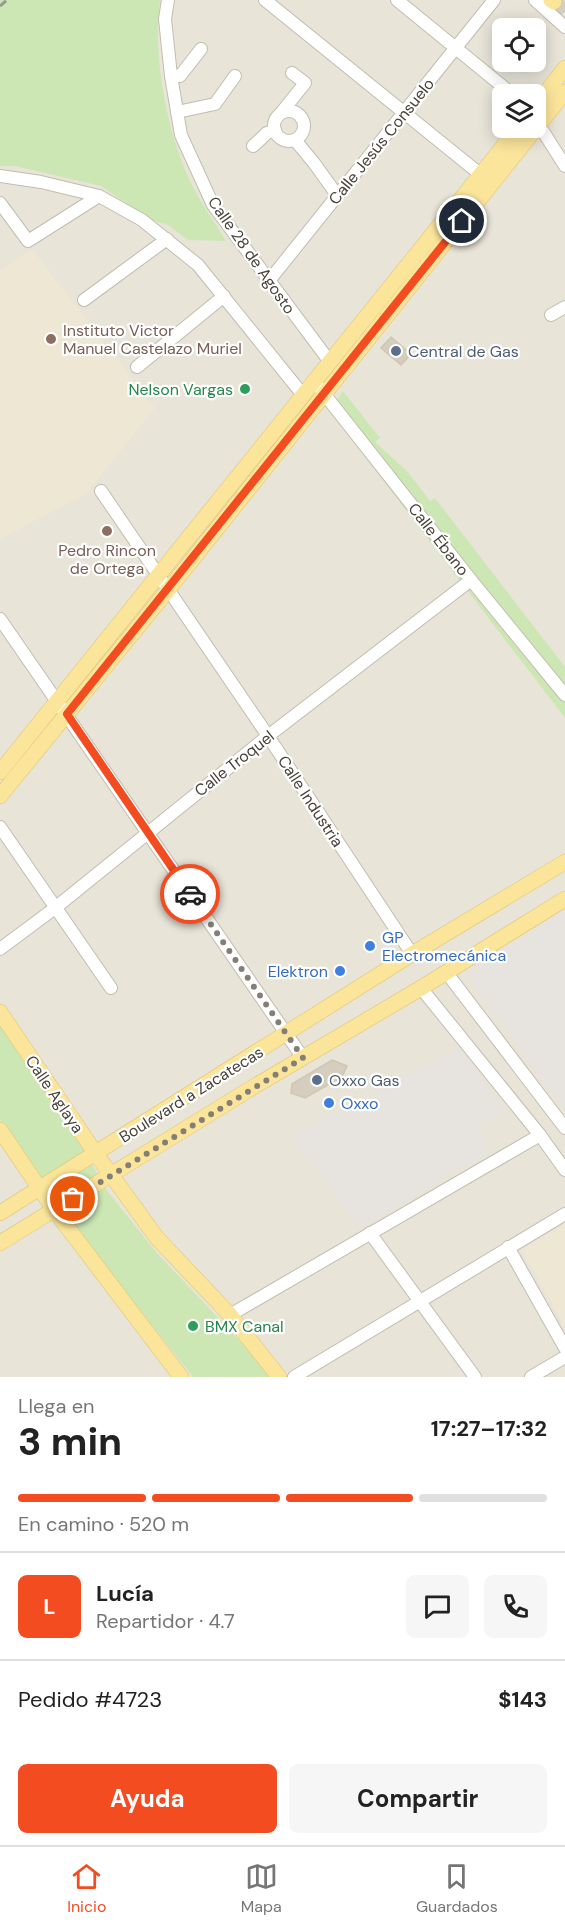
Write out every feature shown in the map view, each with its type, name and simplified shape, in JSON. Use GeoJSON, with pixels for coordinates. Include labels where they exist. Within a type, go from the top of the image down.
{"type":"FeatureCollection","features":[{"type":"Feature","properties":{"kind":"main road"},"geometry":{"type":"LineString","coordinates":[[546,92],[565,68]]}},
{"type":"Feature","properties":{"kind":"main road"},"geometry":{"type":"LineString","coordinates":[[546,116],[565,92]]}},
{"type":"Feature","properties":{"kind":"main road"},"geometry":{"type":"LineString","coordinates":[[0,796],[158,576],[510,138]]}},
{"type":"Feature","properties":{"kind":"main road"},"geometry":{"type":"LineString","coordinates":[[0,772],[168,590],[529,138]]}},
{"type":"Feature","properties":{"kind":"main road","name":"Boulevard a Zacatecas"},"geometry":{"type":"LineString","coordinates":[[0,1213],[412,954],[565,862]]}},
{"type":"Feature","properties":{"kind":"main road","name":"Boulevard a Zacatecas"},"geometry":{"type":"LineString","coordinates":[[0,1244],[565,899]]}},
{"type":"Feature","properties":{"kind":"main road","name":"Calle Aglaya"},"geometry":{"type":"LineString","coordinates":[[0,1012],[111,1176],[157,1238],[230,1315],[279,1377]]}},
{"type":"Feature","properties":{"kind":"main road"},"geometry":{"type":"LineString","coordinates":[[0,1130],[55,1211],[181,1377]]}},
{"type":"Feature","properties":{"kind":"street","name":"Calle 28 de Agosto"},"geometry":{"type":"LineString","coordinates":[[168,0],[165,19],[171,76],[181,135],[213,205],[268,282],[330,362]]}},
{"type":"Feature","properties":{"kind":"street"},"geometry":{"type":"LineString","coordinates":[[266,0],[480,174]]}},
{"type":"Feature","properties":{"kind":"street"},"geometry":{"type":"LineString","coordinates":[[397,0],[500,84]]}},
{"type":"Feature","properties":{"kind":"street","name":"Calle Jesús Consuelo"},"geometry":{"type":"LineString","coordinates":[[268,282],[334,191],[404,112],[494,0]]}},
{"type":"Feature","properties":{"kind":"street"},"geometry":{"type":"LineString","coordinates":[[535,0],[565,27]]}},
{"type":"Feature","properties":{"kind":"street"},"geometry":{"type":"LineString","coordinates":[[171,76],[180,76],[201,49]]}},
{"type":"Feature","properties":{"kind":"street"},"geometry":{"type":"LineString","coordinates":[[281,113],[292,111],[304,121],[304,131],[301,136],[295,140],[284,140],[275,130],[275,120],[305,83],[292,73]]}},
{"type":"Feature","properties":{"kind":"street"},"geometry":{"type":"LineString","coordinates":[[177,112],[214,104],[235,76]]}},
{"type":"Feature","properties":{"kind":"street"},"geometry":{"type":"LineString","coordinates":[[253,146],[267,133],[275,130]]}},
{"type":"Feature","properties":{"kind":"street"},"geometry":{"type":"LineString","coordinates":[[546,136],[565,166]]}},
{"type":"Feature","properties":{"kind":"street"},"geometry":{"type":"LineString","coordinates":[[295,140],[334,191]]}},
{"type":"Feature","properties":{"kind":"street"},"geometry":{"type":"LineString","coordinates":[[0,176],[41,182],[99,196],[142,220],[198,266],[303,395]]}},
{"type":"Feature","properties":{"kind":"street"},"geometry":{"type":"LineString","coordinates":[[0,203],[28,241],[99,196]]}},
{"type":"Feature","properties":{"kind":"street"},"geometry":{"type":"LineString","coordinates":[[84,300],[167,239]]}},
{"type":"Feature","properties":{"kind":"street"},"geometry":{"type":"LineString","coordinates":[[137,367],[224,296]]}},
{"type":"Feature","properties":{"kind":"street"},"geometry":{"type":"LineString","coordinates":[[551,315],[565,307]]}},
{"type":"Feature","properties":{"kind":"street","name":"Calle Ébano"},"geometry":{"type":"LineString","coordinates":[[314,381],[471,580],[565,694]]}},
{"type":"Feature","properties":{"kind":"street","name":"Calle Industria"},"geometry":{"type":"LineString","coordinates":[[101,491],[268,736],[412,954]]}},
{"type":"Feature","properties":{"kind":"street","name":"Calle Troquel"},"geometry":{"type":"LineString","coordinates":[[0,949],[55,908],[268,736],[471,580]]}},
{"type":"Feature","properties":{"kind":"street"},"geometry":{"type":"LineString","coordinates":[[0,619],[303,1058]]}},
{"type":"Feature","properties":{"kind":"street"},"geometry":{"type":"LineString","coordinates":[[0,827],[111,988]]}},
{"type":"Feature","properties":{"kind":"street"},"geometry":{"type":"LineString","coordinates":[[446,972],[565,1128]]}},
{"type":"Feature","properties":{"kind":"street"},"geometry":{"type":"LineString","coordinates":[[421,988],[540,1134],[565,1170]]}},
{"type":"Feature","properties":{"kind":"street"},"geometry":{"type":"LineString","coordinates":[[230,1315],[540,1134]]}},
{"type":"Feature","properties":{"kind":"street"},"geometry":{"type":"LineString","coordinates":[[294,1377],[565,1215]]}},
{"type":"Feature","properties":{"kind":"street"},"geometry":{"type":"LineString","coordinates":[[370,1233],[475,1377]]}},
{"type":"Feature","properties":{"kind":"street"},"geometry":{"type":"LineString","coordinates":[[508,1247],[565,1348]]}},
{"type":"Feature","properties":{"kind":"street"},"geometry":{"type":"LineString","coordinates":[[531,1377],[565,1357]]}},
{"type":"Feature","properties":{"kind":"shaded area"},"geometry":{"type":"Polygon","coordinates":[[[0,0],[565,0],[565,1377],[0,1377],[0,0]]]}},
{"type":"Feature","properties":{"kind":"shaded area","name":"Instituto Victor Manuel Castelazo Muriel"},"geometry":{"type":"Polygon","coordinates":[[[32,249],[155,408],[87,493],[0,539],[0,271],[32,249]]]}},
{"type":"Feature","properties":{"kind":"shaded area"},"geometry":{"type":"Polygon","coordinates":[[[565,911],[565,1111],[466,973],[565,911]]]}},
{"type":"Feature","properties":{"kind":"shaded area"},"geometry":{"type":"Polygon","coordinates":[[[459,1048],[507,1111],[479,1128],[488,1153],[359,1229],[291,1135],[459,1048]]]}},
{"type":"Feature","properties":{"kind":"shaded area"},"geometry":{"type":"Polygon","coordinates":[[[565,1224],[565,1328],[522,1250],[565,1224]]]}},
{"type":"Feature","properties":{"kind":"green space"},"geometry":{"type":"Polygon","coordinates":[[[0,0],[160,0],[158,44],[160,68],[174,140],[194,189],[226,241],[188,240],[168,225],[149,219],[101,186],[15,166],[0,166],[0,0]]]}},
{"type":"Feature","properties":{"kind":"green space"},"geometry":{"type":"Polygon","coordinates":[[[343,391],[380,438],[375,442],[408,472],[430,501],[435,498],[565,667],[565,718],[330,411],[343,391]]]}},
{"type":"Feature","properties":{"kind":"green space"},"geometry":{"type":"Polygon","coordinates":[[[0,1021],[78,1140],[108,1192],[157,1253],[252,1354],[270,1377],[193,1377],[66,1217],[0,1120],[0,1021]]]}},
{"type":"Feature","properties":{"kind":"building","name":"Central de Gas"},"geometry":{"type":"Polygon","coordinates":[[[391,337],[411,354],[401,365],[381,348],[391,337]]]}},
{"type":"Feature","properties":{"kind":"building","name":"Oxxo Gas"},"geometry":{"type":"Polygon","coordinates":[[[332,1060],[347,1066],[342,1077],[305,1098],[291,1093],[292,1084],[332,1060]]]}},
{"type":"Feature","properties":{"kind":"tunnel"},"geometry":{"type":"LineString","coordinates":[[554,2],[565,11]]}},
{"type":"Feature","properties":{"kind":"railway"},"geometry":{"type":"LineString","coordinates":[[0,6],[7,0]]}},
{"type":"Feature","properties":{"kind":"way so far"},"geometry":{"type":"LineString","coordinates":[[73,1199],[303,1058],[190,894]]}},
{"type":"Feature","properties":{"kind":"place","name":"Instituto Victor Manuel Castelazo Muriel"},"geometry":{"type":"Point","coordinates":[51,339]}},
{"type":"Feature","properties":{"kind":"place","name":"Central de Gas"},"geometry":{"type":"Point","coordinates":[396,351]}},
{"type":"Feature","properties":{"kind":"place","name":"Nelson Vargas"},"geometry":{"type":"Point","coordinates":[245,389]}},
{"type":"Feature","properties":{"kind":"place","name":"Pedro Rincon de Ortega"},"geometry":{"type":"Point","coordinates":[107,531]}},
{"type":"Feature","properties":{"kind":"place","name":"GP Electromecánica"},"geometry":{"type":"Point","coordinates":[370,946]}},
{"type":"Feature","properties":{"kind":"place","name":"Elektron"},"geometry":{"type":"Point","coordinates":[340,971]}},
{"type":"Feature","properties":{"kind":"place","name":"Oxxo Gas"},"geometry":{"type":"Point","coordinates":[317,1080]}},
{"type":"Feature","properties":{"kind":"place","name":"Oxxo"},"geometry":{"type":"Point","coordinates":[329,1103]}},
{"type":"Feature","properties":{"kind":"place","name":"BMX Canal"},"geometry":{"type":"Point","coordinates":[193,1326]}},
{"type":"Feature","properties":{"kind":"route"},"geometry":{"type":"LineString","coordinates":[[190,894],[67,714],[462,221]]}}]}
